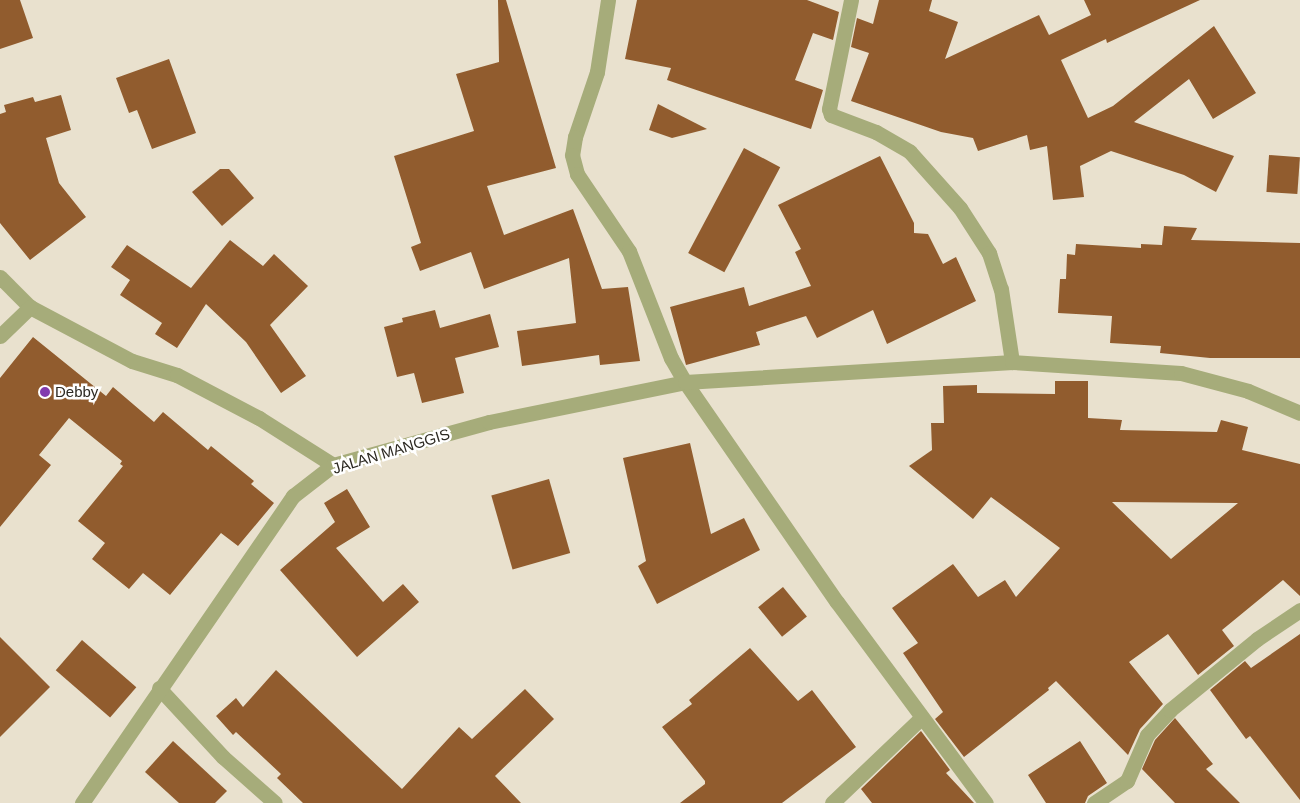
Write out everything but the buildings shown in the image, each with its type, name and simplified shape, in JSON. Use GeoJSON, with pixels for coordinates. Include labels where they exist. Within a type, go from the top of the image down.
{"type":"FeatureCollection","features":[{"type":"Feature","properties":{"kind":"street"},"geometry":{"type":"LineString","coordinates":[[608,0],[597,72],[575,137],[572,155],[577,174],[630,251],[670,358],[685,382],[838,602],[986,803]]}},
{"type":"Feature","properties":{"kind":"street"},"geometry":{"type":"LineString","coordinates":[[851,0],[829,109],[831,115],[876,132],[910,152],[960,208],[989,253],[1001,289],[1012,362]]}},
{"type":"Feature","properties":{"kind":"street"},"geometry":{"type":"LineString","coordinates":[[0,277],[30,307],[132,361],[177,375],[258,418],[333,465]]}},
{"type":"Feature","properties":{"kind":"street"},"geometry":{"type":"LineString","coordinates":[[0,336],[30,307]]}},
{"type":"Feature","properties":{"kind":"street","name":"JALAN MANGGIS"},"geometry":{"type":"LineString","coordinates":[[82,803],[159,688],[293,496],[333,465],[489,422],[685,382],[1012,362],[1182,373],[1248,391],[1300,413]]}},
{"type":"Feature","properties":{"kind":"street"},"geometry":{"type":"LineString","coordinates":[[1094,803],[1127,781],[1147,735],[1170,710],[1250,644],[1300,610]]}},
{"type":"Feature","properties":{"kind":"street"},"geometry":{"type":"LineString","coordinates":[[159,688],[223,757],[275,803]]}},
{"type":"Feature","properties":{"kind":"street"},"geometry":{"type":"LineString","coordinates":[[832,803],[922,717]]}},
{"type":"Feature","properties":{"kind":"place","name":"Debby"},"geometry":{"type":"Point","coordinates":[45,392]}}]}
